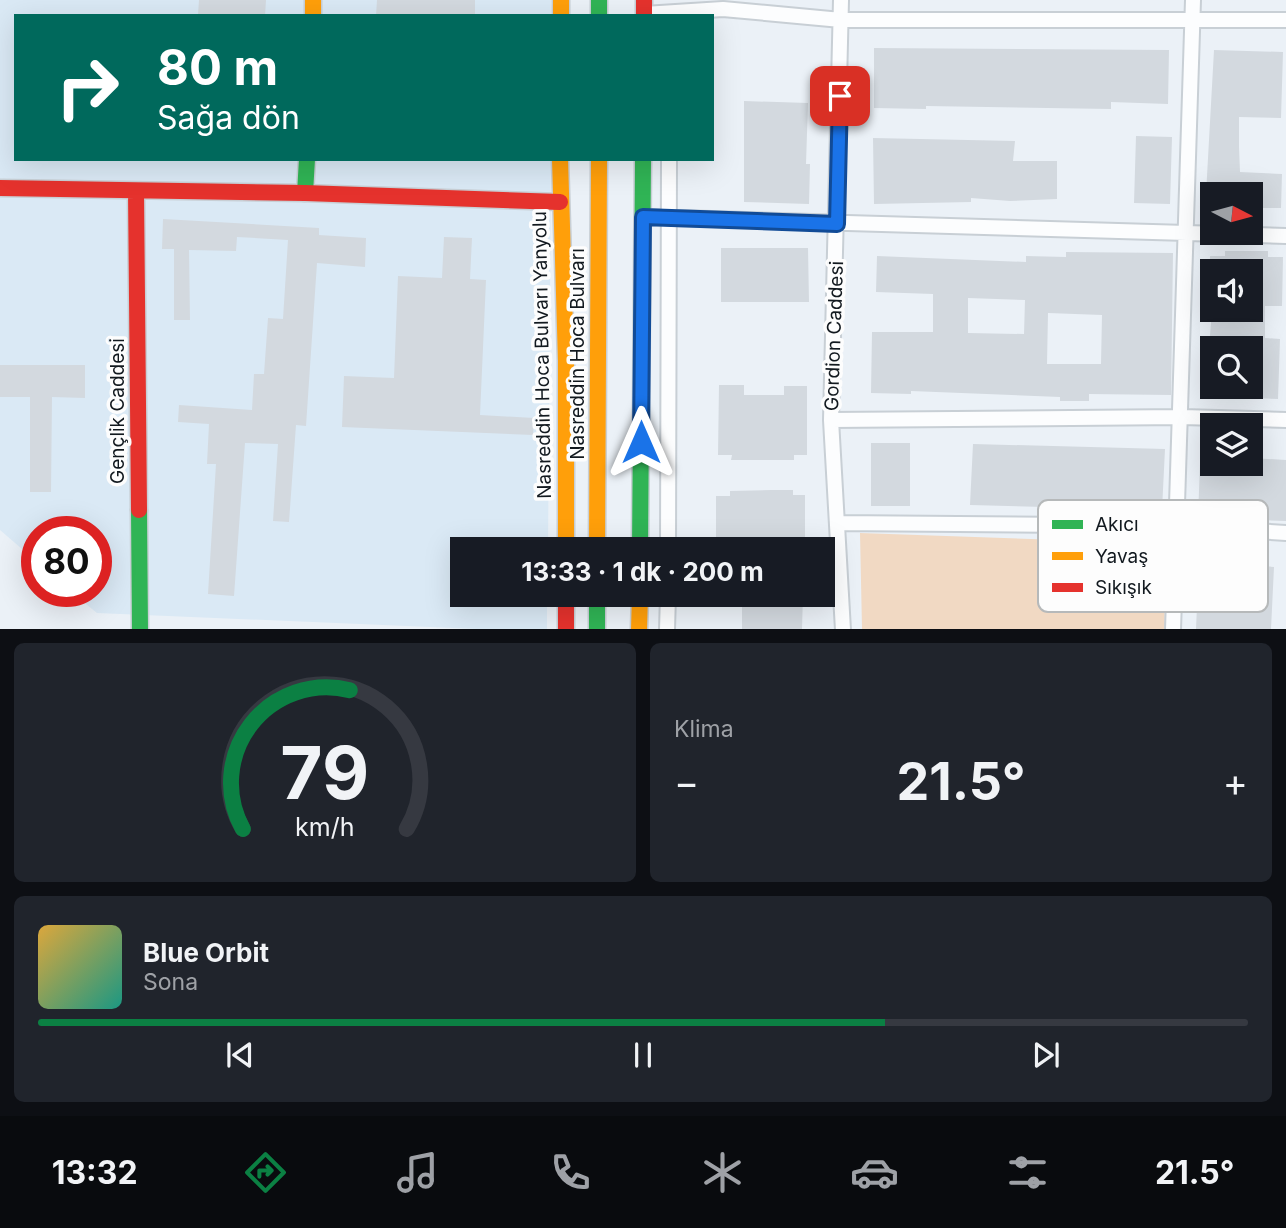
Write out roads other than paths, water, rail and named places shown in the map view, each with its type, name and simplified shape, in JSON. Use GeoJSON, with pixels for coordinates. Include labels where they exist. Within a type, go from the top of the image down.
{"type":"FeatureCollection","features":[{"type":"Feature","properties":{"kind":"main road"},"geometry":{"type":"LineString","coordinates":[[305,193],[307,161]]}},
{"type":"Feature","properties":{"kind":"main road","name":"Nasreddin Hoca Bulvarı Yanyolu"},"geometry":{"type":"LineString","coordinates":[[560,161],[566,361],[566,537]]}},
{"type":"Feature","properties":{"kind":"main road","name":"Nasreddin Hoca Bulvarı"},"geometry":{"type":"LineString","coordinates":[[597,537],[599,161]]}},
{"type":"Feature","properties":{"kind":"main road"},"geometry":{"type":"LineString","coordinates":[[640,537],[643,161]]}},
{"type":"Feature","properties":{"kind":"main road"},"geometry":{"type":"LineString","coordinates":[[0,188],[560,201]]}},
{"type":"Feature","properties":{"kind":"main road","name":"Gençlik Caddesi"},"geometry":{"type":"LineString","coordinates":[[136,191],[140,629]]}},
{"type":"Feature","properties":{"kind":"main road"},"geometry":{"type":"LineString","coordinates":[[566,607],[566,629]]}},
{"type":"Feature","properties":{"kind":"main road"},"geometry":{"type":"LineString","coordinates":[[597,607],[597,629]]}},
{"type":"Feature","properties":{"kind":"main road"},"geometry":{"type":"LineString","coordinates":[[639,629],[640,607]]}},
{"type":"Feature","properties":{"kind":"street","name":"Gordion Caddesi"},"geometry":{"type":"LineString","coordinates":[[841,0],[831,419],[844,629]]}},
{"type":"Feature","properties":{"kind":"street"},"geometry":{"type":"LineString","coordinates":[[1179,500],[1193,0]]}},
{"type":"Feature","properties":{"kind":"street"},"geometry":{"type":"LineString","coordinates":[[681,14],[723,9],[841,20],[1286,20]]}},
{"type":"Feature","properties":{"kind":"street"},"geometry":{"type":"LineString","coordinates":[[644,10],[667,14]]}},
{"type":"Feature","properties":{"kind":"street"},"geometry":{"type":"LineString","coordinates":[[668,537],[666,219],[669,161]]}},
{"type":"Feature","properties":{"kind":"street"},"geometry":{"type":"LineString","coordinates":[[643,217],[1286,236]]}},
{"type":"Feature","properties":{"kind":"street"},"geometry":{"type":"LineString","coordinates":[[831,419],[1286,419]]}},
{"type":"Feature","properties":{"kind":"street"},"geometry":{"type":"LineString","coordinates":[[837,523],[1038,525]]}},
{"type":"Feature","properties":{"kind":"street"},"geometry":{"type":"LineString","coordinates":[[1268,532],[1286,533]]}},
{"type":"Feature","properties":{"kind":"street"},"geometry":{"type":"LineString","coordinates":[[667,629],[668,607]]}}]}
